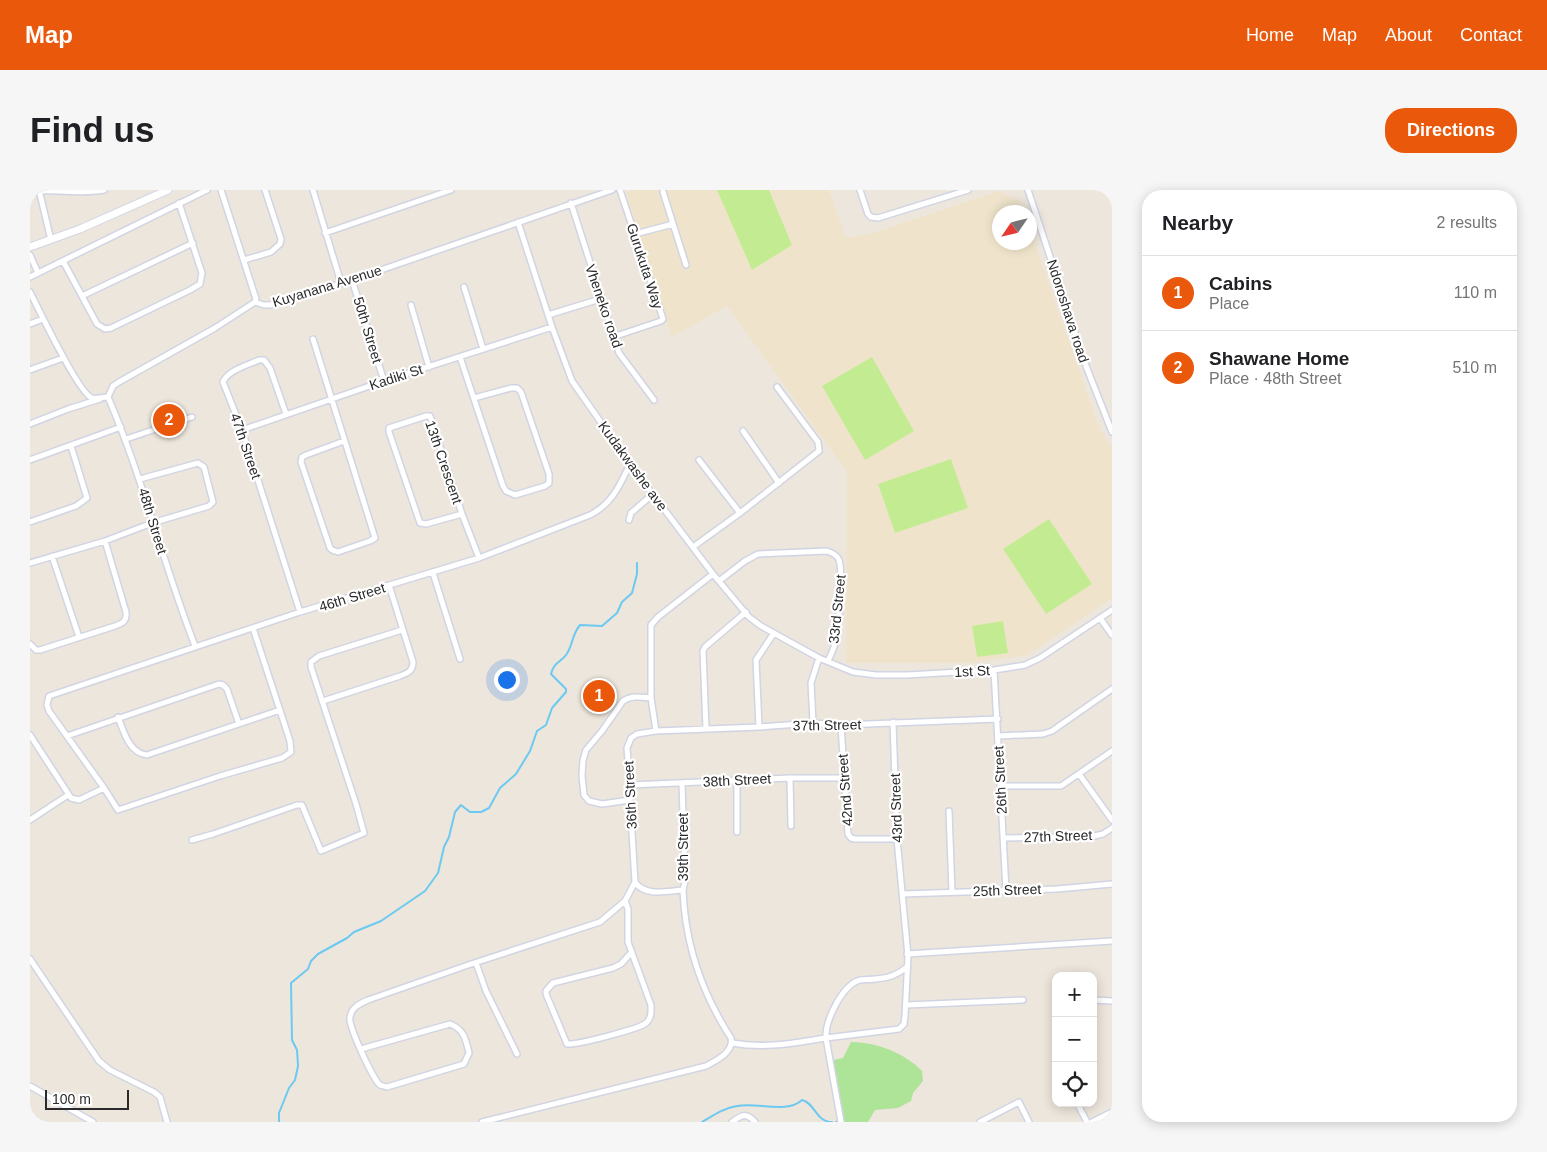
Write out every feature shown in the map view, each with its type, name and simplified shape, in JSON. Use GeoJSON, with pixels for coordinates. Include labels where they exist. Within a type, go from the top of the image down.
{"type":"FeatureCollection","features":[{"type":"Feature","properties":{"kind":"main road"},"geometry":{"type":"LineString","coordinates":[[30,247],[110,217],[168,190]]}},
{"type":"Feature","properties":{"kind":"street"},"geometry":{"type":"LineString","coordinates":[[51,240],[39,190],[92,192],[104,190]]}},
{"type":"Feature","properties":{"kind":"street"},"geometry":{"type":"LineString","coordinates":[[30,277],[207,190]]}},
{"type":"Feature","properties":{"kind":"street"},"geometry":{"type":"LineString","coordinates":[[221,190],[256,299],[255,302]]}},
{"type":"Feature","properties":{"kind":"street"},"geometry":{"type":"LineString","coordinates":[[244,260],[271,252],[280,244],[281,239],[265,190]]}},
{"type":"Feature","properties":{"kind":"street"},"geometry":{"type":"LineString","coordinates":[[313,190],[341,283]]}},
{"type":"Feature","properties":{"kind":"street"},"geometry":{"type":"LineString","coordinates":[[325,233],[451,190]]}},
{"type":"Feature","properties":{"kind":"street","name":"Kuyanana Avenue"},"geometry":{"type":"LineString","coordinates":[[108,397],[113,386],[119,382],[215,328],[255,302],[270,305],[352,280],[612,190]]}},
{"type":"Feature","properties":{"kind":"street","name":"Gurukuta Way"},"geometry":{"type":"LineString","coordinates":[[613,337],[663,319],[620,190]]}},
{"type":"Feature","properties":{"kind":"street"},"geometry":{"type":"LineString","coordinates":[[860,190],[868,214],[871,217],[878,218],[968,190]]}},
{"type":"Feature","properties":{"kind":"street","name":"Ndoroshava road"},"geometry":{"type":"LineString","coordinates":[[1028,190],[1086,366],[1112,432]]}},
{"type":"Feature","properties":{"kind":"street"},"geometry":{"type":"LineString","coordinates":[[663,192],[686,264]]}},
{"type":"Feature","properties":{"kind":"street"},"geometry":{"type":"LineString","coordinates":[[63,261],[97,324],[105,329],[111,328],[181,294],[200,284],[202,273],[179,204]]}},
{"type":"Feature","properties":{"kind":"street","name":"Vheneko road"},"geometry":{"type":"LineString","coordinates":[[570,204],[613,337],[623,360],[654,400]]}},
{"type":"Feature","properties":{"kind":"street","name":"Kudakwashe ave"},"geometry":{"type":"LineString","coordinates":[[518,222],[552,327],[572,381],[630,464],[719,582],[754,621],[820,658]]}},
{"type":"Feature","properties":{"kind":"street"},"geometry":{"type":"LineString","coordinates":[[635,234],[673,224]]}},
{"type":"Feature","properties":{"kind":"street"},"geometry":{"type":"LineString","coordinates":[[82,296],[193,243]]}},
{"type":"Feature","properties":{"kind":"street"},"geometry":{"type":"LineString","coordinates":[[30,255],[38,273]]}},
{"type":"Feature","properties":{"kind":"street","name":"50th Street"},"geometry":{"type":"LineString","coordinates":[[352,280],[384,380]]}},
{"type":"Feature","properties":{"kind":"street"},"geometry":{"type":"LineString","coordinates":[[464,287],[483,349]]}},
{"type":"Feature","properties":{"kind":"street"},"geometry":{"type":"LineString","coordinates":[[30,292],[63,358],[86,393],[92,398],[108,397]]}},
{"type":"Feature","properties":{"kind":"street"},"geometry":{"type":"LineString","coordinates":[[548,315],[600,299]]}},
{"type":"Feature","properties":{"kind":"street"},"geometry":{"type":"LineString","coordinates":[[411,305],[428,367]]}},
{"type":"Feature","properties":{"kind":"street"},"geometry":{"type":"LineString","coordinates":[[30,324],[43,319]]}},
{"type":"Feature","properties":{"kind":"street","name":"Kadiki St"},"geometry":{"type":"LineString","coordinates":[[242,430],[384,380],[552,327]]}},
{"type":"Feature","properties":{"kind":"street"},"geometry":{"type":"LineString","coordinates":[[313,339],[375,538],[338,552],[330,548],[302,457],[344,441]]}},
{"type":"Feature","properties":{"kind":"street"},"geometry":{"type":"LineString","coordinates":[[460,357],[474,398],[506,491],[516,495],[549,483],[549,474],[521,392],[516,388],[511,388],[474,398]]}},
{"type":"Feature","properties":{"kind":"street"},"geometry":{"type":"LineString","coordinates":[[30,370],[63,358]]}},
{"type":"Feature","properties":{"kind":"street","name":"47th Street"},"geometry":{"type":"LineString","coordinates":[[286,414],[270,368],[264,360],[259,360],[230,374],[224,379],[223,382],[242,430],[300,612]]}},
{"type":"Feature","properties":{"kind":"street"},"geometry":{"type":"LineString","coordinates":[[693,547],[819,451],[820,446],[777,388]]}},
{"type":"Feature","properties":{"kind":"street"},"geometry":{"type":"LineString","coordinates":[[30,424],[68,409],[108,397]]}},
{"type":"Feature","properties":{"kind":"street","name":"48th Street"},"geometry":{"type":"LineString","coordinates":[[108,397],[140,479],[152,523],[195,646]]}},
{"type":"Feature","properties":{"kind":"street","name":"13th Crescent"},"geometry":{"type":"LineString","coordinates":[[462,514],[423,525],[420,523],[389,428],[430,416],[462,514],[479,558]]}},
{"type":"Feature","properties":{"kind":"street"},"geometry":{"type":"LineString","coordinates":[[126,439],[192,418]]}},
{"type":"Feature","properties":{"kind":"street"},"geometry":{"type":"LineString","coordinates":[[30,460],[121,427]]}},
{"type":"Feature","properties":{"kind":"street"},"geometry":{"type":"LineString","coordinates":[[743,431],[779,482]]}},
{"type":"Feature","properties":{"kind":"street"},"geometry":{"type":"LineString","coordinates":[[30,522],[76,506],[87,498],[71,446]]}},
{"type":"Feature","properties":{"kind":"street"},"geometry":{"type":"LineString","coordinates":[[699,460],[740,513]]}},
{"type":"Feature","properties":{"kind":"street"},"geometry":{"type":"LineString","coordinates":[[30,563],[105,541],[152,523],[212,504],[213,502],[204,467],[198,463],[140,479]]}},
{"type":"Feature","properties":{"kind":"street","name":"46th Street"},"geometry":{"type":"LineString","coordinates":[[67,736],[46,705],[49,696],[300,612],[479,558],[590,515],[607,503],[620,486],[630,464]]}},
{"type":"Feature","properties":{"kind":"street"},"geometry":{"type":"LineString","coordinates":[[629,520],[631,513],[653,494]]}},
{"type":"Feature","properties":{"kind":"street"},"geometry":{"type":"LineString","coordinates":[[30,644],[36,650],[40,650],[121,624],[127,617],[105,541]]}},
{"type":"Feature","properties":{"kind":"street","name":"33rd Street"},"geometry":{"type":"LineString","coordinates":[[719,582],[745,561],[758,554],[827,551],[837,556],[841,569],[836,640],[828,661]]}},
{"type":"Feature","properties":{"kind":"street"},"geometry":{"type":"LineString","coordinates":[[52,556],[79,637]]}},
{"type":"Feature","properties":{"kind":"street"},"geometry":{"type":"LineString","coordinates":[[433,573],[460,659]]}},
{"type":"Feature","properties":{"kind":"street"},"geometry":{"type":"LineString","coordinates":[[656,731],[651,698],[651,625],[658,617],[713,574]]}},
{"type":"Feature","properties":{"kind":"street"},"geometry":{"type":"LineString","coordinates":[[323,701],[410,671],[413,667],[389,585]]}},
{"type":"Feature","properties":{"kind":"street","name":"1st St"},"geometry":{"type":"LineString","coordinates":[[820,658],[853,672],[876,675],[994,670],[1017,667],[1032,662],[1112,610]]}},
{"type":"Feature","properties":{"kind":"street"},"geometry":{"type":"LineString","coordinates":[[706,729],[703,651],[705,646],[746,612]]}},
{"type":"Feature","properties":{"kind":"street"},"geometry":{"type":"LineString","coordinates":[[1100,618],[1112,635]]}},
{"type":"Feature","properties":{"kind":"street"},"geometry":{"type":"LineString","coordinates":[[239,724],[227,690],[224,685],[219,684],[67,736],[118,810],[287,756],[291,752],[292,746],[253,628]]}},
{"type":"Feature","properties":{"kind":"street"},"geometry":{"type":"LineString","coordinates":[[192,840],[297,805],[302,805],[321,851],[364,833],[311,662],[319,656],[402,630]]}},
{"type":"Feature","properties":{"kind":"street"},"geometry":{"type":"LineString","coordinates":[[759,727],[756,660],[774,633]]}},
{"type":"Feature","properties":{"kind":"street","name":"33rd Street"},"geometry":{"type":"LineString","coordinates":[[813,724],[811,683],[820,658]]}},
{"type":"Feature","properties":{"kind":"street","name":"26th Street"},"geometry":{"type":"LineString","coordinates":[[994,670],[1006,890]]}},
{"type":"Feature","properties":{"kind":"street"},"geometry":{"type":"LineString","coordinates":[[998,736],[1044,734],[1052,731],[1112,689]]}},
{"type":"Feature","properties":{"kind":"street"},"geometry":{"type":"LineString","coordinates":[[630,800],[602,804],[589,801],[584,795],[583,760],[586,750],[623,701],[632,697],[651,698]]}},
{"type":"Feature","properties":{"kind":"street"},"geometry":{"type":"LineString","coordinates":[[118,717],[132,747],[141,754],[147,754],[280,710]]}},
{"type":"Feature","properties":{"kind":"street","name":"37th Street"},"geometry":{"type":"LineString","coordinates":[[656,731],[998,719]]}},
{"type":"Feature","properties":{"kind":"street","name":"43rd Street"},"geometry":{"type":"LineString","coordinates":[[826,1038],[899,1029],[904,1024],[907,954],[897,839],[893,722]]}},
{"type":"Feature","properties":{"kind":"street","name":"42nd Street"},"geometry":{"type":"LineString","coordinates":[[840,725],[848,834],[851,838],[897,839]]}},
{"type":"Feature","properties":{"kind":"street","name":"36th Street"},"geometry":{"type":"LineString","coordinates":[[635,882],[627,748],[628,743],[637,734],[656,731]]}},
{"type":"Feature","properties":{"kind":"street"},"geometry":{"type":"LineString","coordinates":[[30,735],[71,798],[79,800],[104,788]]}},
{"type":"Feature","properties":{"kind":"street"},"geometry":{"type":"LineString","coordinates":[[1000,786],[1061,786],[1112,751]]}},
{"type":"Feature","properties":{"kind":"street"},"geometry":{"type":"LineString","coordinates":[[1079,774],[1112,820]]}},
{"type":"Feature","properties":{"kind":"street"},"geometry":{"type":"LineString","coordinates":[[790,778],[791,826]]}},
{"type":"Feature","properties":{"kind":"street","name":"38th Street"},"geometry":{"type":"LineString","coordinates":[[630,785],[790,778],[843,778]]}},
{"type":"Feature","properties":{"kind":"street"},"geometry":{"type":"LineString","coordinates":[[737,780],[737,832]]}},
{"type":"Feature","properties":{"kind":"street","name":"39th Street"},"geometry":{"type":"LineString","coordinates":[[635,882],[639,888],[650,892],[682,890],[685,881],[682,783]]}},
{"type":"Feature","properties":{"kind":"street"},"geometry":{"type":"LineString","coordinates":[[30,820],[68,795]]}},
{"type":"Feature","properties":{"kind":"street"},"geometry":{"type":"LineString","coordinates":[[950,811],[952,892]]}},
{"type":"Feature","properties":{"kind":"street","name":"27th Street"},"geometry":{"type":"LineString","coordinates":[[1003,838],[1090,837],[1112,828]]}},
{"type":"Feature","properties":{"kind":"street"},"geometry":{"type":"LineString","coordinates":[[361,1049],[450,1024],[462,1032],[469,1053],[464,1064],[387,1087],[380,1085],[372,1073],[361,1049],[350,1024],[352,1012],[356,1005],[600,922],[625,901],[635,882]]}},
{"type":"Feature","properties":{"kind":"street","name":"25th Street"},"geometry":{"type":"LineString","coordinates":[[902,894],[1057,889],[1112,884]]}},
{"type":"Feature","properties":{"kind":"street"},"geometry":{"type":"LineString","coordinates":[[482,1122],[706,1066],[718,1060],[730,1048],[731,1038],[710,1004],[688,942],[682,890]]}},
{"type":"Feature","properties":{"kind":"street"},"geometry":{"type":"LineString","coordinates":[[625,901],[628,909],[628,942],[652,1014],[647,1022],[632,1029],[567,1044],[546,994],[549,986],[553,983],[613,968],[631,954]]}},
{"type":"Feature","properties":{"kind":"street"},"geometry":{"type":"LineString","coordinates":[[907,954],[1112,942]]}},
{"type":"Feature","properties":{"kind":"street"},"geometry":{"type":"LineString","coordinates":[[30,959],[99,1061],[110,1070],[154,1092],[160,1097],[168,1122]]}},
{"type":"Feature","properties":{"kind":"street"},"geometry":{"type":"LineString","coordinates":[[476,963],[486,991],[517,1054]]}},
{"type":"Feature","properties":{"kind":"street"},"geometry":{"type":"LineString","coordinates":[[841,1122],[826,1038],[828,1021],[834,1008],[850,986],[859,980],[893,977],[907,967]]}},
{"type":"Feature","properties":{"kind":"street"},"geometry":{"type":"LineString","coordinates":[[906,1005],[1023,1000]]}},
{"type":"Feature","properties":{"kind":"street"},"geometry":{"type":"LineString","coordinates":[[1097,1000],[1112,1001]]}},
{"type":"Feature","properties":{"kind":"street"},"geometry":{"type":"LineString","coordinates":[[732,1043],[752,1047],[826,1038]]}},
{"type":"Feature","properties":{"kind":"street"},"geometry":{"type":"LineString","coordinates":[[30,1086],[93,1122]]}},
{"type":"Feature","properties":{"kind":"street"},"geometry":{"type":"LineString","coordinates":[[980,1122],[1018,1102],[1029,1122]]}},
{"type":"Feature","properties":{"kind":"street"},"geometry":{"type":"LineString","coordinates":[[1080,1107],[1087,1122]]}},
{"type":"Feature","properties":{"kind":"street"},"geometry":{"type":"LineString","coordinates":[[1092,1122],[1112,1112]]}},
{"type":"Feature","properties":{"kind":"street"},"geometry":{"type":"LineString","coordinates":[[732,1122],[741,1116],[749,1116],[754,1122]]}},
{"type":"Feature","properties":{"kind":"shaded area"},"geometry":{"type":"Polygon","coordinates":[[[632,190],[829,190],[846,238],[870,234],[999,191],[1019,201],[1020,205],[992,205],[992,250],[1037,250],[1100,430],[1112,447],[1112,598],[1027,655],[971,663],[846,663],[847,472],[727,306],[672,337],[626,192],[632,190]]]}},
{"type":"Feature","properties":{"kind":"green space"},"geometry":{"type":"Polygon","coordinates":[[[717,190],[769,190],[792,245],[752,270],[717,190]]]}},
{"type":"Feature","properties":{"kind":"green space"},"geometry":{"type":"Polygon","coordinates":[[[872,357],[914,431],[865,460],[822,386],[872,357]]]}},
{"type":"Feature","properties":{"kind":"green space"},"geometry":{"type":"Polygon","coordinates":[[[951,459],[968,508],[895,533],[878,484],[951,459]]]}},
{"type":"Feature","properties":{"kind":"green space"},"geometry":{"type":"Polygon","coordinates":[[[1049,519],[1092,584],[1046,614],[1003,549],[1049,519]]]}},
{"type":"Feature","properties":{"kind":"green space"},"geometry":{"type":"Polygon","coordinates":[[[1003,621],[1008,653],[977,657],[972,626],[1003,621]]]}},
{"type":"Feature","properties":{"kind":"green space"},"geometry":{"type":"Polygon","coordinates":[[[851,1042],[880,1046],[890,1050],[907,1059],[922,1071],[923,1081],[913,1093],[911,1101],[898,1108],[875,1110],[868,1122],[844,1122],[831,1065],[834,1060],[843,1058],[851,1042]]]}},
{"type":"Feature","properties":{"kind":"waterway"},"geometry":{"type":"LineString","coordinates":[[279,1122],[279,1113],[289,1088],[295,1080],[298,1066],[297,1050],[292,1040],[291,983],[308,969],[311,961],[318,954],[354,932],[381,921],[425,891],[438,873],[455,812],[461,805],[470,812],[481,812],[489,808],[500,788],[516,774],[530,751],[537,731],[546,725],[552,708],[566,692],[566,689],[551,674],[554,667],[568,652],[580,625],[602,626],[617,613],[622,602],[632,593],[637,574],[637,563]]}},
{"type":"Feature","properties":{"kind":"waterway"},"geometry":{"type":"LineString","coordinates":[[702,1122],[732,1107],[745,1105],[780,1107],[796,1104],[802,1100],[810,1105],[822,1119],[832,1122]]}},
{"type":"Feature","properties":{"kind":"waterway"},"geometry":{"type":"LineString","coordinates":[[836,1122],[844,1120]]}},
{"type":"Feature","properties":{"kind":"place","name":"Shawane Home"},"geometry":{"type":"Point","coordinates":[169,420]}},
{"type":"Feature","properties":{"kind":"place","name":"Cabins"},"geometry":{"type":"Point","coordinates":[599,696]}}]}
